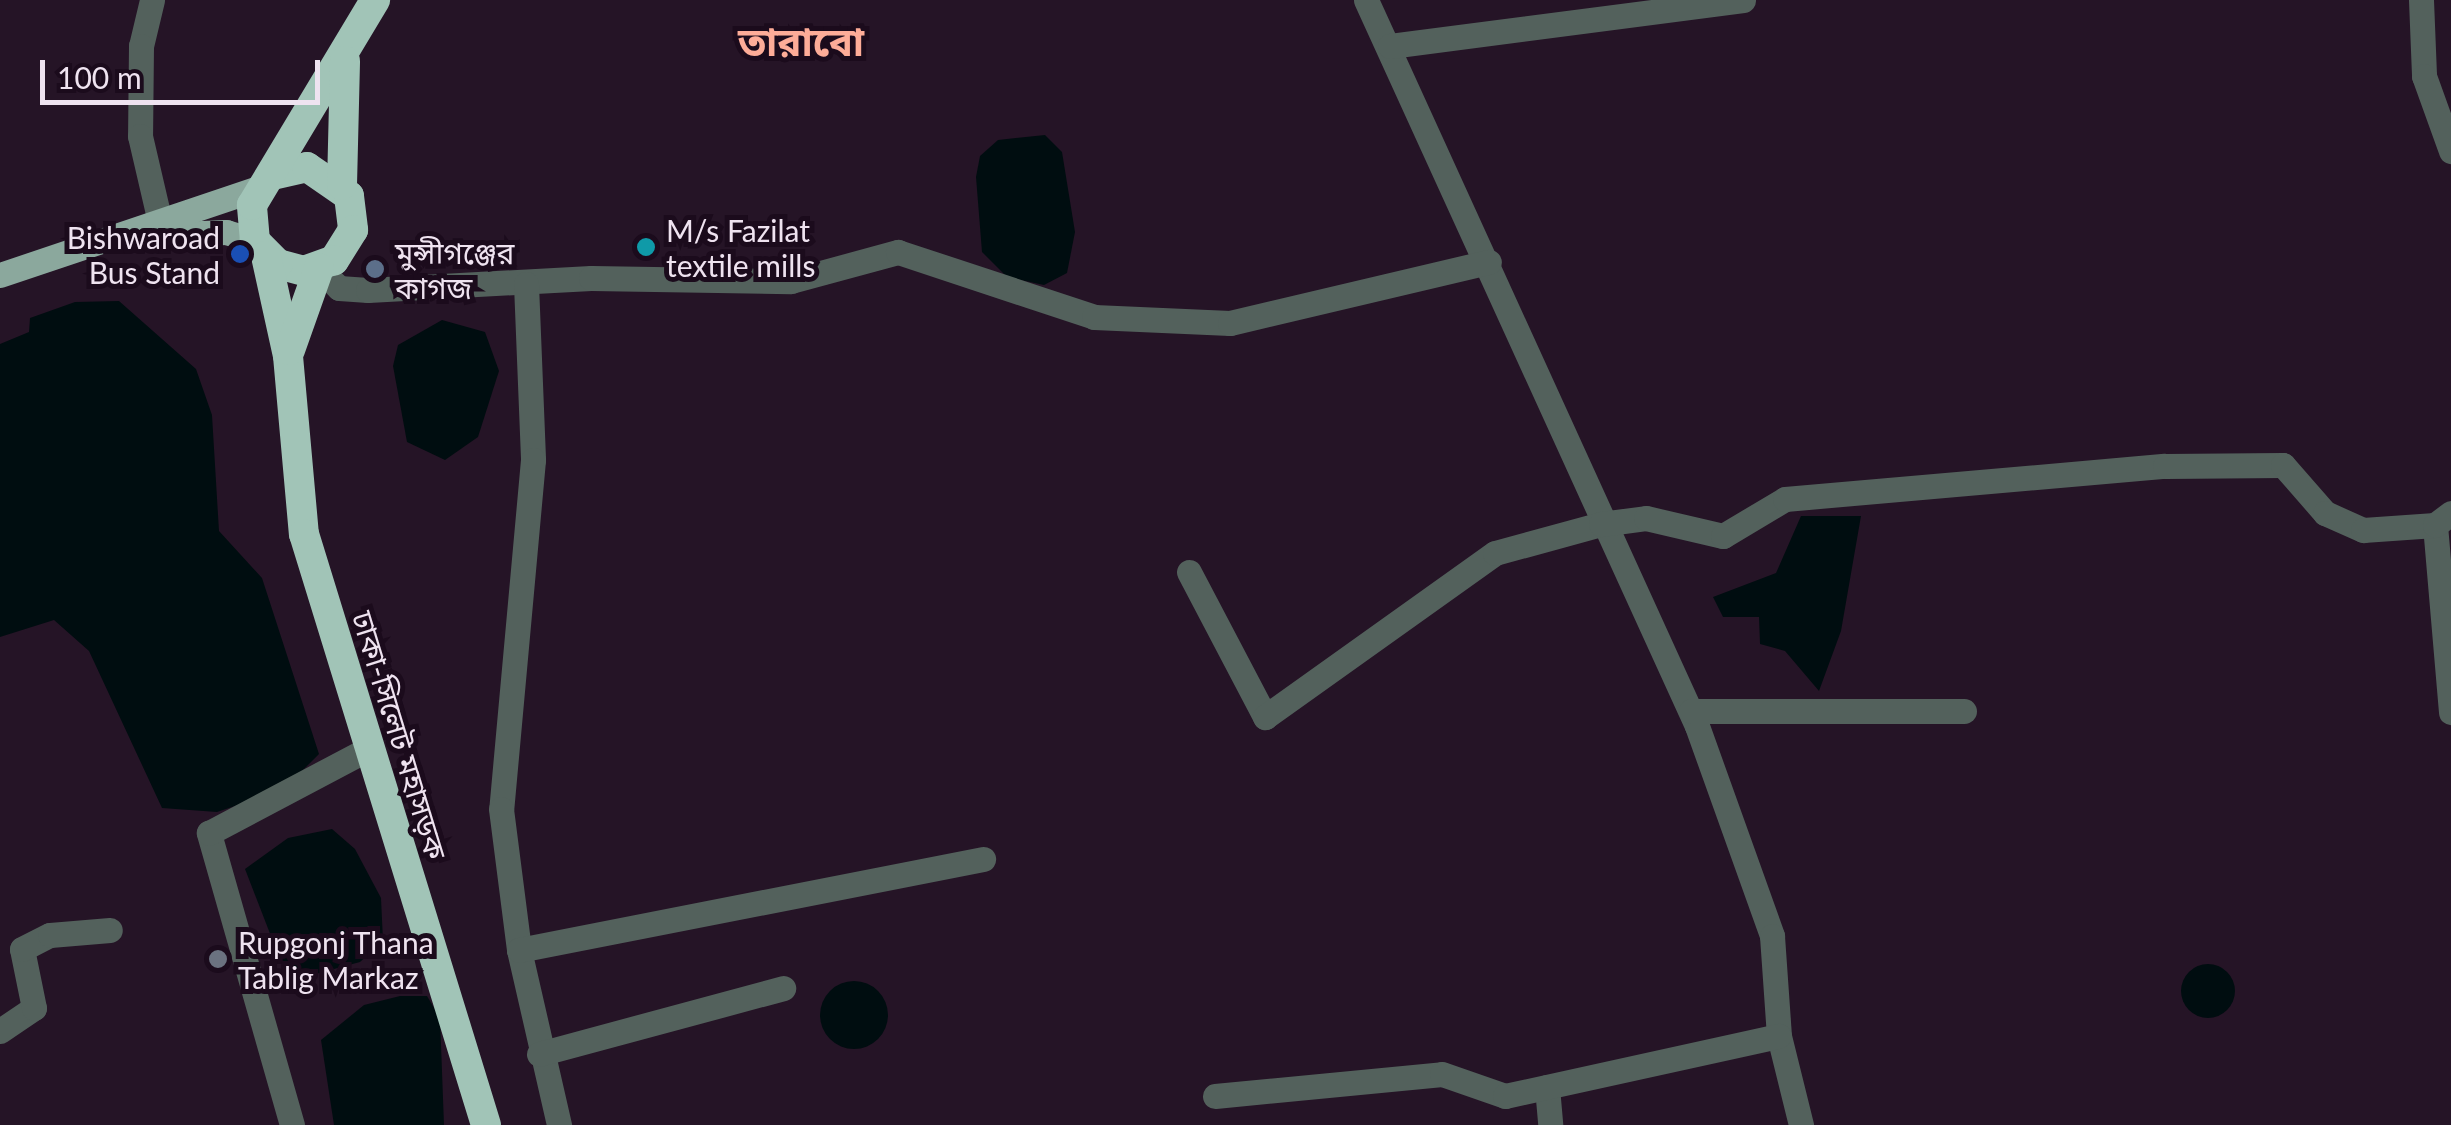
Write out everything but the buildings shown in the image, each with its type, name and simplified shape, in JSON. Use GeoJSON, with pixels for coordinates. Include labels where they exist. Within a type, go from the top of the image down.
{"type":"FeatureCollection","features":[{"type":"Feature","properties":{"kind":"highway"},"geometry":{"type":"LineString","coordinates":[[346,53],[342,185],[353,230],[318,268],[291,270],[261,249],[266,182],[374,0]]}},
{"type":"Feature","properties":{"kind":"highway"},"geometry":{"type":"LineString","coordinates":[[266,182],[307,167],[342,185]]}},
{"type":"Feature","properties":{"kind":"highway","name":"ঢাকা-সিলেট মহাসড়ক"},"geometry":{"type":"LineString","coordinates":[[261,249],[288,356],[304,534],[366,750],[486,1125]]}},
{"type":"Feature","properties":{"kind":"highway","name":"ঢাকা-সিলেট মহাসড়ক"},"geometry":{"type":"LineString","coordinates":[[288,356],[318,268]]}},
{"type":"Feature","properties":{"kind":"main road"},"geometry":{"type":"LineString","coordinates":[[0,275],[116,236],[161,226],[266,182]]}},
{"type":"Feature","properties":{"kind":"main road"},"geometry":{"type":"LineString","coordinates":[[161,226],[226,232],[261,249]]}},
{"type":"Feature","properties":{"kind":"street"},"geometry":{"type":"LineString","coordinates":[[152,0],[141,46],[140,136],[161,226]]}},
{"type":"Feature","properties":{"kind":"street"},"geometry":{"type":"LineString","coordinates":[[1366,0],[1489,262],[1601,524],[1691,711],[1772,936],[1779,1036],[1801,1125]]}},
{"type":"Feature","properties":{"kind":"street"},"geometry":{"type":"LineString","coordinates":[[1390,46],[1742,0]]}},
{"type":"Feature","properties":{"kind":"street"},"geometry":{"type":"LineString","coordinates":[[2421,0],[2424,76],[2451,151]]}},
{"type":"Feature","properties":{"kind":"street"},"geometry":{"type":"LineString","coordinates":[[318,268],[340,288],[368,290],[791,280],[898,252],[1094,317],[1230,323],[1489,262]]}},
{"type":"Feature","properties":{"kind":"street"},"geometry":{"type":"LineString","coordinates":[[526,284],[534,460],[501,809],[539,1054],[559,1125]]}},
{"type":"Feature","properties":{"kind":"street"},"geometry":{"type":"LineString","coordinates":[[1189,572],[1265,718],[1495,553],[1601,524],[1646,518],[1723,536],[1785,499],[2012,476],[2283,465],[2325,513],[2362,530],[2443,519],[2451,712]]}},
{"type":"Feature","properties":{"kind":"street"},"geometry":{"type":"LineString","coordinates":[[1691,711],[1964,711]]}},
{"type":"Feature","properties":{"kind":"street"},"geometry":{"type":"LineString","coordinates":[[292,1125],[209,833],[366,750]]}},
{"type":"Feature","properties":{"kind":"street"},"geometry":{"type":"LineString","coordinates":[[520,950],[983,859]]}},
{"type":"Feature","properties":{"kind":"street"},"geometry":{"type":"LineString","coordinates":[[0,1031],[34,1008],[22,949],[50,935],[110,930]]}},
{"type":"Feature","properties":{"kind":"street"},"geometry":{"type":"LineString","coordinates":[[539,1054],[783,988]]}},
{"type":"Feature","properties":{"kind":"street"},"geometry":{"type":"LineString","coordinates":[[1214,1096],[1442,1074],[1505,1096],[1779,1036]]}},
{"type":"Feature","properties":{"kind":"street"},"geometry":{"type":"LineString","coordinates":[[1546,1087],[1550,1125]]}},
{"type":"Feature","properties":{"kind":"shaded area"},"geometry":{"type":"Polygon","coordinates":[[[1045,135],[1062,152],[1075,232],[1067,273],[1044,285],[1007,277],[982,252],[976,177],[980,156],[998,140],[1045,135]]]}},
{"type":"Feature","properties":{"kind":"shaded area"},"geometry":{"type":"Polygon","coordinates":[[[119,301],[196,369],[212,415],[219,531],[262,578],[319,754],[283,790],[217,812],[162,808],[89,651],[54,620],[0,637],[0,344],[29,332],[30,318],[75,302],[119,301]]]}},
{"type":"Feature","properties":{"kind":"shaded area"},"geometry":{"type":"Polygon","coordinates":[[[442,320],[485,332],[499,371],[478,437],[445,460],[407,442],[393,366],[398,345],[442,320]]]}},
{"type":"Feature","properties":{"kind":"shaded area"},"geometry":{"type":"Polygon","coordinates":[[[1801,516],[1861,516],[1841,631],[1819,691],[1785,651],[1760,644],[1759,617],[1723,617],[1713,597],[1776,573],[1801,516]]]}},
{"type":"Feature","properties":{"kind":"shaded area"},"geometry":{"type":"Polygon","coordinates":[[[332,829],[355,849],[381,898],[383,941],[360,962],[297,979],[281,962],[245,869],[288,838],[332,829]]]}},
{"type":"Feature","properties":{"kind":"shaded area"},"geometry":{"type":"Polygon","coordinates":[[[2208,964],[2227,972],[2235,991],[2227,1010],[2208,1018],[2189,1010],[2181,991],[2189,972],[2208,964]]]}},
{"type":"Feature","properties":{"kind":"shaded area"},"geometry":{"type":"Polygon","coordinates":[[[854,981],[878,991],[888,1015],[878,1039],[854,1049],[830,1039],[820,1015],[830,991],[854,981]]]}},
{"type":"Feature","properties":{"kind":"shaded area"},"geometry":{"type":"Polygon","coordinates":[[[400,996],[427,996],[440,1018],[444,1125],[334,1125],[321,1040],[364,1005],[400,996]]]}},
{"type":"Feature","properties":{"kind":"place","name":"M/s Fazilat textile mills"},"geometry":{"type":"Point","coordinates":[646,247]}},
{"type":"Feature","properties":{"kind":"place","name":"Bishwaroad Bus Stand"},"geometry":{"type":"Point","coordinates":[240,254]}},
{"type":"Feature","properties":{"kind":"place","name":"মুন্সীগঞ্জের কাগজ"},"geometry":{"type":"Point","coordinates":[375,269]}},
{"type":"Feature","properties":{"kind":"place","name":"Rupgonj Thana Tablig Markaz"},"geometry":{"type":"Point","coordinates":[218,959]}},
{"type":"Feature","properties":{"kind":"district","name":"তারাবো"},"geometry":{"type":"Point","coordinates":[801,41]}}]}
